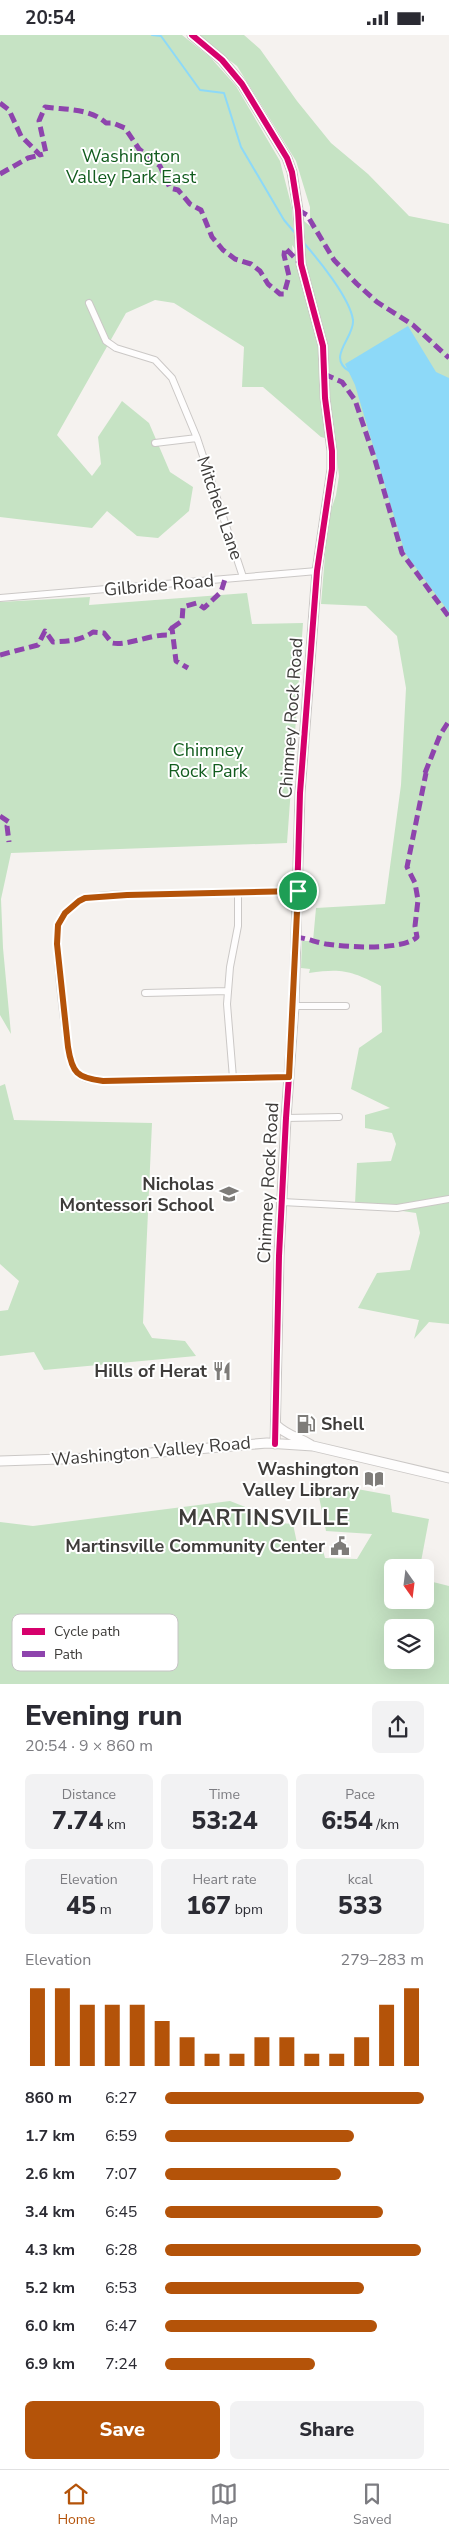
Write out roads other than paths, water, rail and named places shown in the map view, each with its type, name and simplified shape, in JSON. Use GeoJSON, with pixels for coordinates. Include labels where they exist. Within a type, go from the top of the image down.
{"type":"FeatureCollection","features":[{"type":"Feature","properties":{"kind":"street","name":"Chimney Rock Road"},"geometry":{"type":"LineString","coordinates":[[192,35],[232,71],[251,97],[287,158],[295,186],[301,264],[323,346],[325,398],[332,451],[332,469],[317,571],[300,793],[294,1006],[282,1202],[275,1443]]}},
{"type":"Feature","properties":{"kind":"street","name":"Mitchell Lane"},"geometry":{"type":"LineString","coordinates":[[89,303],[106,341],[116,348],[155,360],[165,368],[172,378],[197,438],[243,577]]}},
{"type":"Feature","properties":{"kind":"street","name":"Mitchell Lane"},"geometry":{"type":"LineString","coordinates":[[155,443],[197,438]]}},
{"type":"Feature","properties":{"kind":"street","name":"Gilbride Road"},"geometry":{"type":"LineString","coordinates":[[0,597],[317,571]]}},
{"type":"Feature","properties":{"kind":"street"},"geometry":{"type":"LineString","coordinates":[[289,1077],[103,1081],[87,1079],[76,1073],[70,1061],[57,944],[58,925],[65,913],[85,898],[298,891]]}},
{"type":"Feature","properties":{"kind":"street"},"geometry":{"type":"LineString","coordinates":[[234,1078],[227,1004],[230,967],[238,926],[238,892]]}},
{"type":"Feature","properties":{"kind":"street"},"geometry":{"type":"LineString","coordinates":[[145,993],[228,991]]}},
{"type":"Feature","properties":{"kind":"street"},"geometry":{"type":"LineString","coordinates":[[294,1006],[346,1006]]}},
{"type":"Feature","properties":{"kind":"street"},"geometry":{"type":"LineString","coordinates":[[286,1118],[339,1117]]}},
{"type":"Feature","properties":{"kind":"street"},"geometry":{"type":"LineString","coordinates":[[282,1202],[397,1207],[449,1199]]}},
{"type":"Feature","properties":{"kind":"street"},"geometry":{"type":"LineString","coordinates":[[276,1425],[287,1436],[301,1438],[314,1446]]}},
{"type":"Feature","properties":{"kind":"street","name":"Washington Valley Road"},"geometry":{"type":"LineString","coordinates":[[0,1461],[91,1458],[240,1444],[275,1443],[314,1446],[449,1478]]}},
{"type":"Feature","properties":{"kind":"water"},"geometry":{"type":"Polygon","coordinates":[[[408,326],[436,372],[449,378],[449,612],[405,553],[355,385],[345,364],[408,326]]]}},
{"type":"Feature","properties":{"kind":"waterway"},"geometry":{"type":"LineString","coordinates":[[152,35],[161,36],[200,90],[224,93],[241,147],[284,220],[295,233]]}},
{"type":"Feature","properties":{"kind":"waterway"},"geometry":{"type":"LineString","coordinates":[[303,242],[340,290],[351,311],[352,326],[340,360],[349,371]]}},
{"type":"Feature","properties":{"kind":"place","name":"Nicholas Montessori School"},"geometry":{"type":"Point","coordinates":[229,1194]}},
{"type":"Feature","properties":{"kind":"place","name":"Hills of Herat"},"geometry":{"type":"Point","coordinates":[222,1371]}},
{"type":"Feature","properties":{"kind":"place","name":"Shell"},"geometry":{"type":"Point","coordinates":[306,1424]}},
{"type":"Feature","properties":{"kind":"place","name":"Washington Valley Library"},"geometry":{"type":"Point","coordinates":[374,1479]}},
{"type":"Feature","properties":{"kind":"place","name":"Martinsville Community Center"},"geometry":{"type":"Point","coordinates":[340,1546]}},
{"type":"Feature","properties":{"kind":"district","name":"MARTINSVILLE"},"geometry":{"type":"Point","coordinates":[264,1517]}},
{"type":"Feature","properties":{"kind":"park label","name":"Washington Valley Park East"},"geometry":{"type":"Point","coordinates":[131,166]}},
{"type":"Feature","properties":{"kind":"park label","name":"Chimney Rock Park"},"geometry":{"type":"Point","coordinates":[208,760]}}]}
